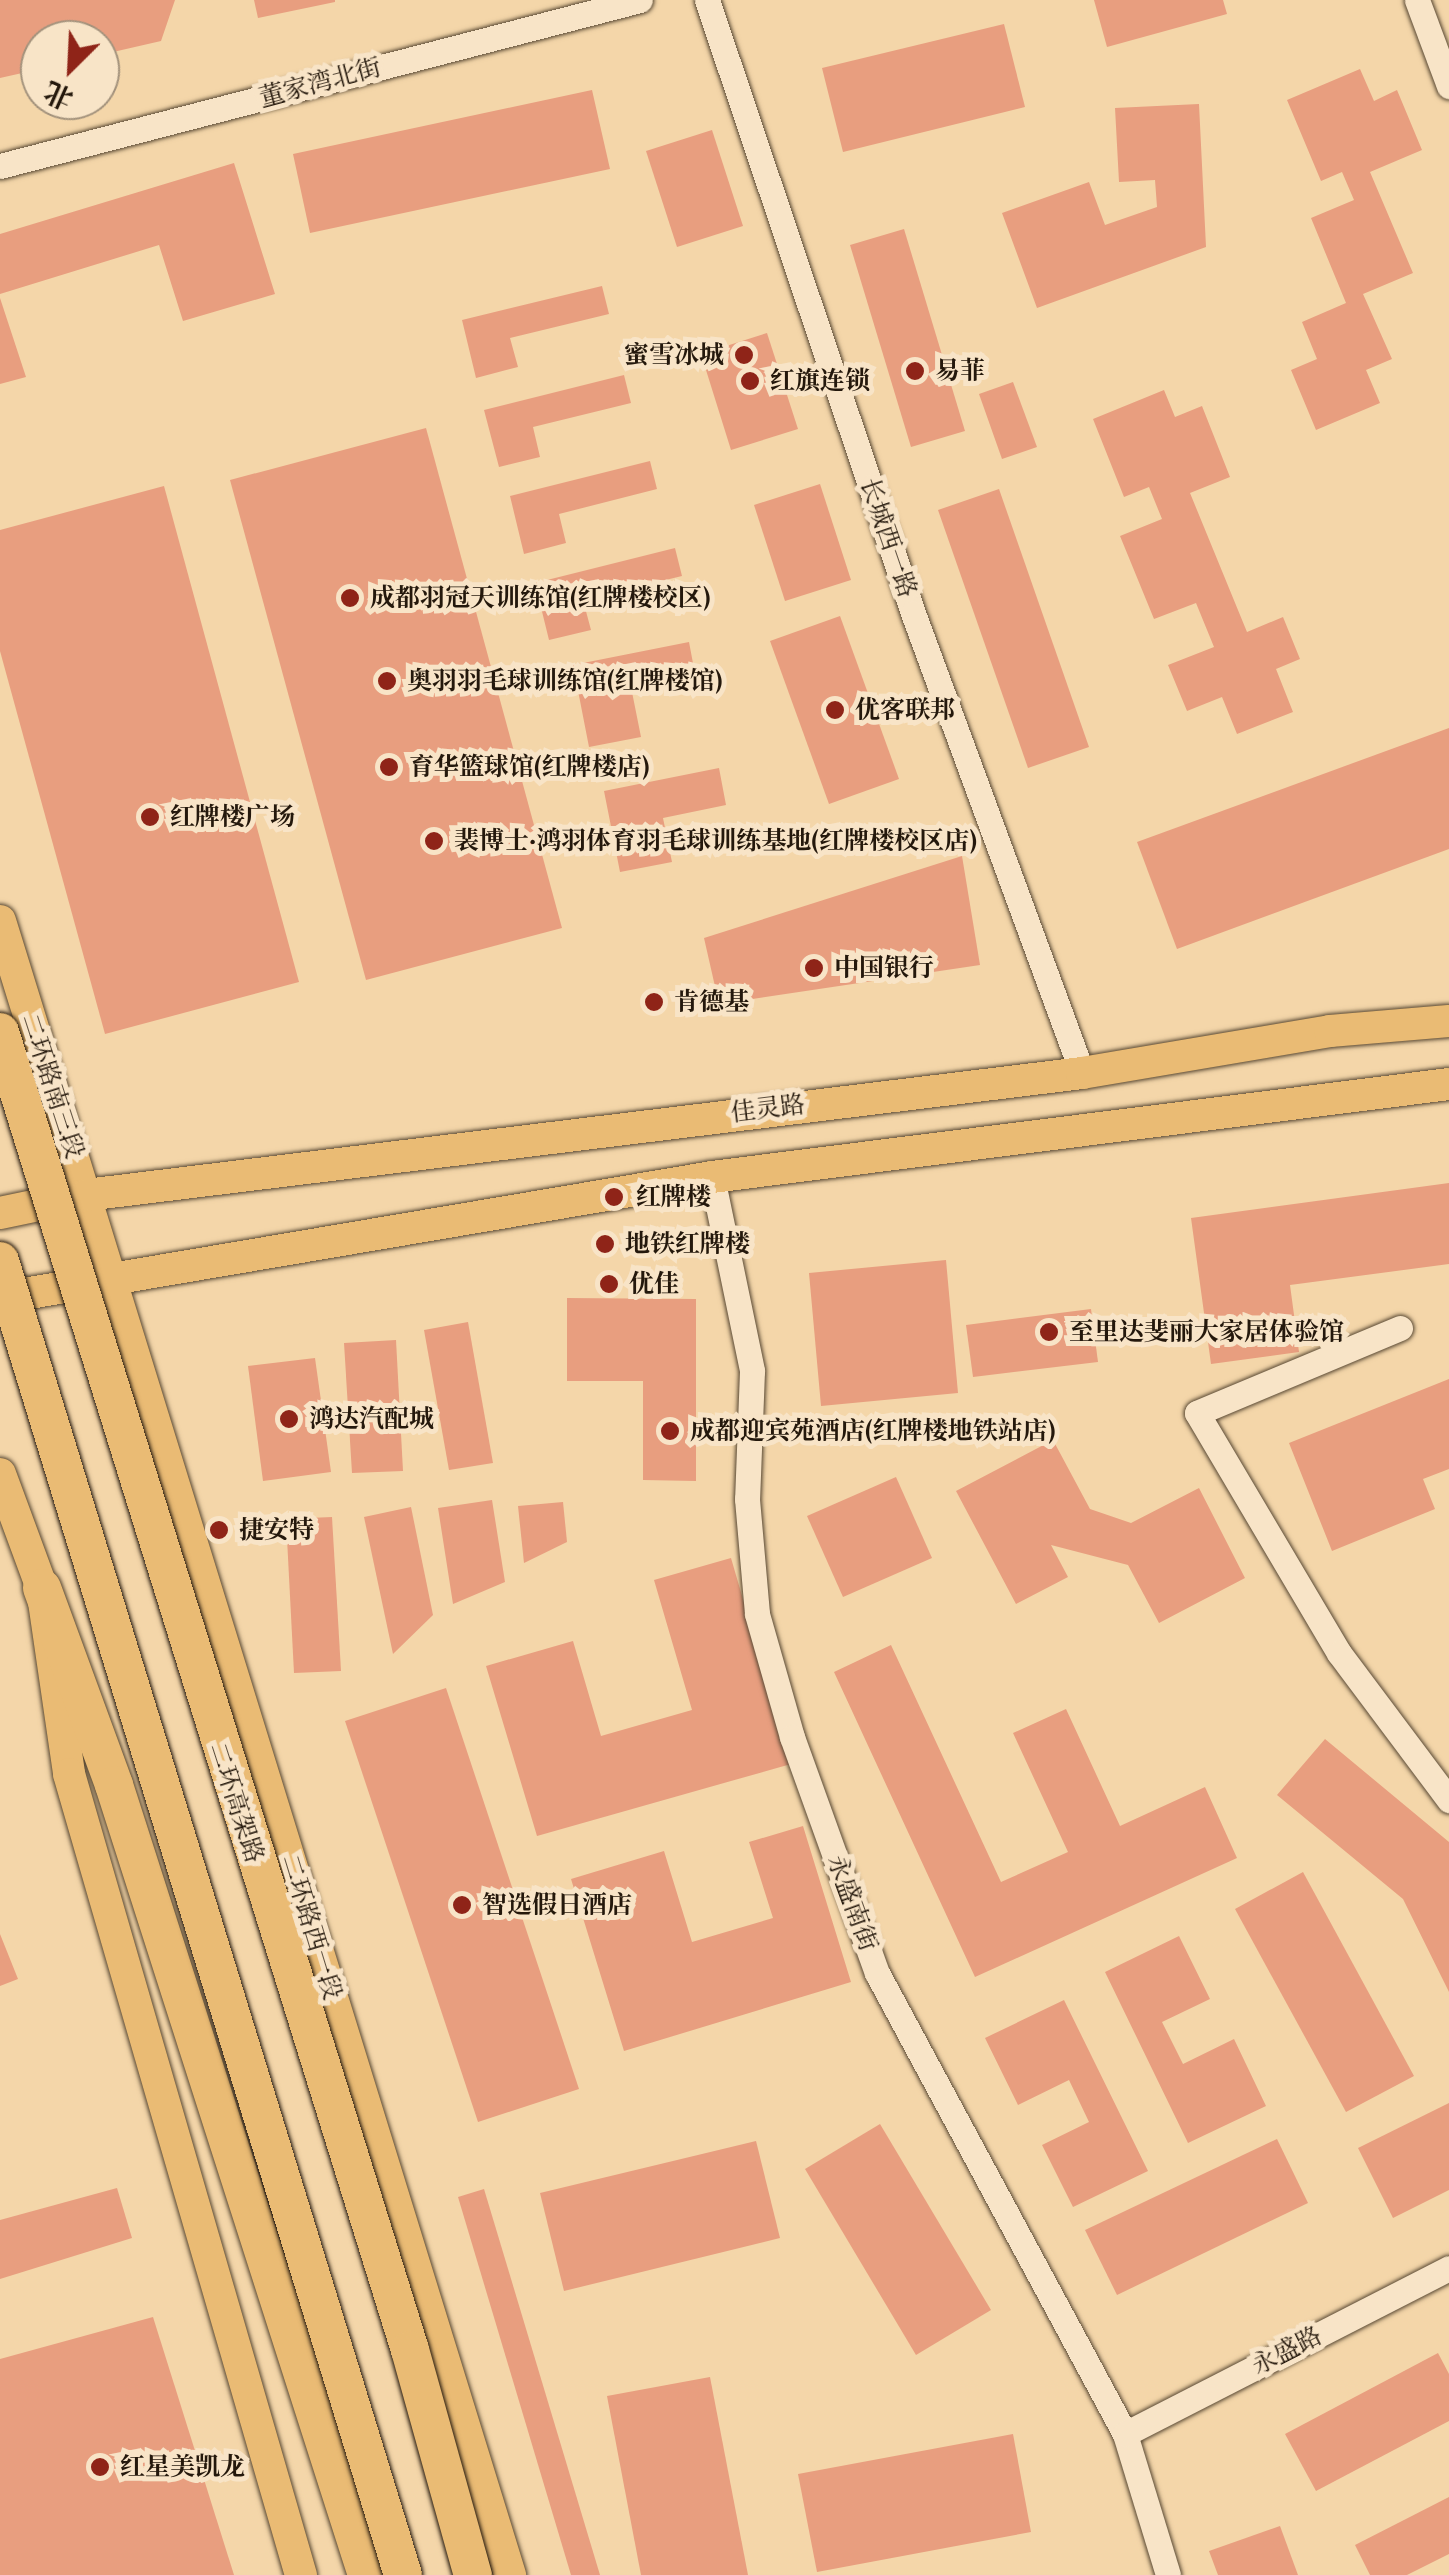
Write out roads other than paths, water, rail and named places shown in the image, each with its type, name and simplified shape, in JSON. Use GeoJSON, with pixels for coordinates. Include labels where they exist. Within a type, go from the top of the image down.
{"type":"FeatureCollection","features":[{"type":"Feature","properties":{"kind":"highway","name":"二环高架路"},"geometry":{"type":"LineString","coordinates":[[0,1032],[410,2350],[473,2575]]}},
{"type":"Feature","properties":{"kind":"highway"},"geometry":{"type":"LineString","coordinates":[[0,1261],[403,2575]]}},
{"type":"Feature","properties":{"kind":"highway"},"geometry":{"type":"LineString","coordinates":[[42,1588],[114,1785],[367,2575]]}},
{"type":"Feature","properties":{"kind":"main road","name":"二环路南三段"},"geometry":{"type":"LineString","coordinates":[[0,921],[112,1278]]}},
{"type":"Feature","properties":{"kind":"main road","name":"佳灵路"},"geometry":{"type":"LineString","coordinates":[[0,1213],[86,1195],[1082,1073],[1330,1031],[1449,1020]]}},
{"type":"Feature","properties":{"kind":"main road"},"geometry":{"type":"LineString","coordinates":[[0,1298],[712,1178],[1449,1084]]}},
{"type":"Feature","properties":{"kind":"main road","name":"二环路西一段"},"geometry":{"type":"LineString","coordinates":[[112,1278],[510,2575]]}},
{"type":"Feature","properties":{"kind":"main road"},"geometry":{"type":"LineString","coordinates":[[0,1474],[42,1588],[70,1774],[301,2575]]}},
{"type":"Feature","properties":{"kind":"street","name":"董家湾北街"},"geometry":{"type":"LineString","coordinates":[[0,166],[640,0]]}},
{"type":"Feature","properties":{"kind":"street","name":"长城西一路"},"geometry":{"type":"LineString","coordinates":[[707,0],[913,613],[1082,1073]]}},
{"type":"Feature","properties":{"kind":"street"},"geometry":{"type":"LineString","coordinates":[[1417,0],[1449,86]]}},
{"type":"Feature","properties":{"kind":"street","name":"永盛南街"},"geometry":{"type":"LineString","coordinates":[[712,1178],[752,1372],[746,1499],[756,1614],[792,1737],[877,1973],[1125,2434],[1168,2575]]}},
{"type":"Feature","properties":{"kind":"street"},"geometry":{"type":"LineString","coordinates":[[1400,1328],[1197,1413],[1340,1652],[1449,1800]]}},
{"type":"Feature","properties":{"kind":"street","name":"永盛路"},"geometry":{"type":"LineString","coordinates":[[1125,2434],[1449,2268]]}},
{"type":"Feature","properties":{"kind":"place","name":"蜜雪冰城"},"geometry":{"type":"Point","coordinates":[744,355]}},
{"type":"Feature","properties":{"kind":"place","name":"易菲"},"geometry":{"type":"Point","coordinates":[915,371]}},
{"type":"Feature","properties":{"kind":"place","name":"红旗连锁"},"geometry":{"type":"Point","coordinates":[750,381]}},
{"type":"Feature","properties":{"kind":"place","name":"成都羽冠天训练馆(红牌楼校区)"},"geometry":{"type":"Point","coordinates":[350,598]}},
{"type":"Feature","properties":{"kind":"place","name":"奥羽羽毛球训练馆(红牌楼馆)"},"geometry":{"type":"Point","coordinates":[387,681]}},
{"type":"Feature","properties":{"kind":"place","name":"优客联邦"},"geometry":{"type":"Point","coordinates":[835,710]}},
{"type":"Feature","properties":{"kind":"place","name":"育华篮球馆(红牌楼店)"},"geometry":{"type":"Point","coordinates":[389,767]}},
{"type":"Feature","properties":{"kind":"place","name":"红牌楼广场"},"geometry":{"type":"Point","coordinates":[150,817]}},
{"type":"Feature","properties":{"kind":"place","name":"裴博士·鸿羽体育羽毛球训练基地(红牌楼校区店)"},"geometry":{"type":"Point","coordinates":[434,841]}},
{"type":"Feature","properties":{"kind":"place","name":"中国银行"},"geometry":{"type":"Point","coordinates":[814,968]}},
{"type":"Feature","properties":{"kind":"place","name":"肯德基"},"geometry":{"type":"Point","coordinates":[654,1002]}},
{"type":"Feature","properties":{"kind":"place","name":"红牌楼"},"geometry":{"type":"Point","coordinates":[614,1197]}},
{"type":"Feature","properties":{"kind":"place","name":"地铁红牌楼"},"geometry":{"type":"Point","coordinates":[605,1244]}},
{"type":"Feature","properties":{"kind":"place","name":"优佳"},"geometry":{"type":"Point","coordinates":[609,1284]}},
{"type":"Feature","properties":{"kind":"place","name":"至里达斐丽大家居体验馆"},"geometry":{"type":"Point","coordinates":[1049,1332]}},
{"type":"Feature","properties":{"kind":"place","name":"鸿达汽配城"},"geometry":{"type":"Point","coordinates":[289,1419]}},
{"type":"Feature","properties":{"kind":"place","name":"成都迎宾苑酒店(红牌楼地铁站店)"},"geometry":{"type":"Point","coordinates":[670,1431]}},
{"type":"Feature","properties":{"kind":"place","name":"捷安特"},"geometry":{"type":"Point","coordinates":[219,1530]}},
{"type":"Feature","properties":{"kind":"place","name":"智选假日酒店"},"geometry":{"type":"Point","coordinates":[462,1905]}},
{"type":"Feature","properties":{"kind":"place","name":"红星美凯龙"},"geometry":{"type":"Point","coordinates":[100,2467]}}]}
